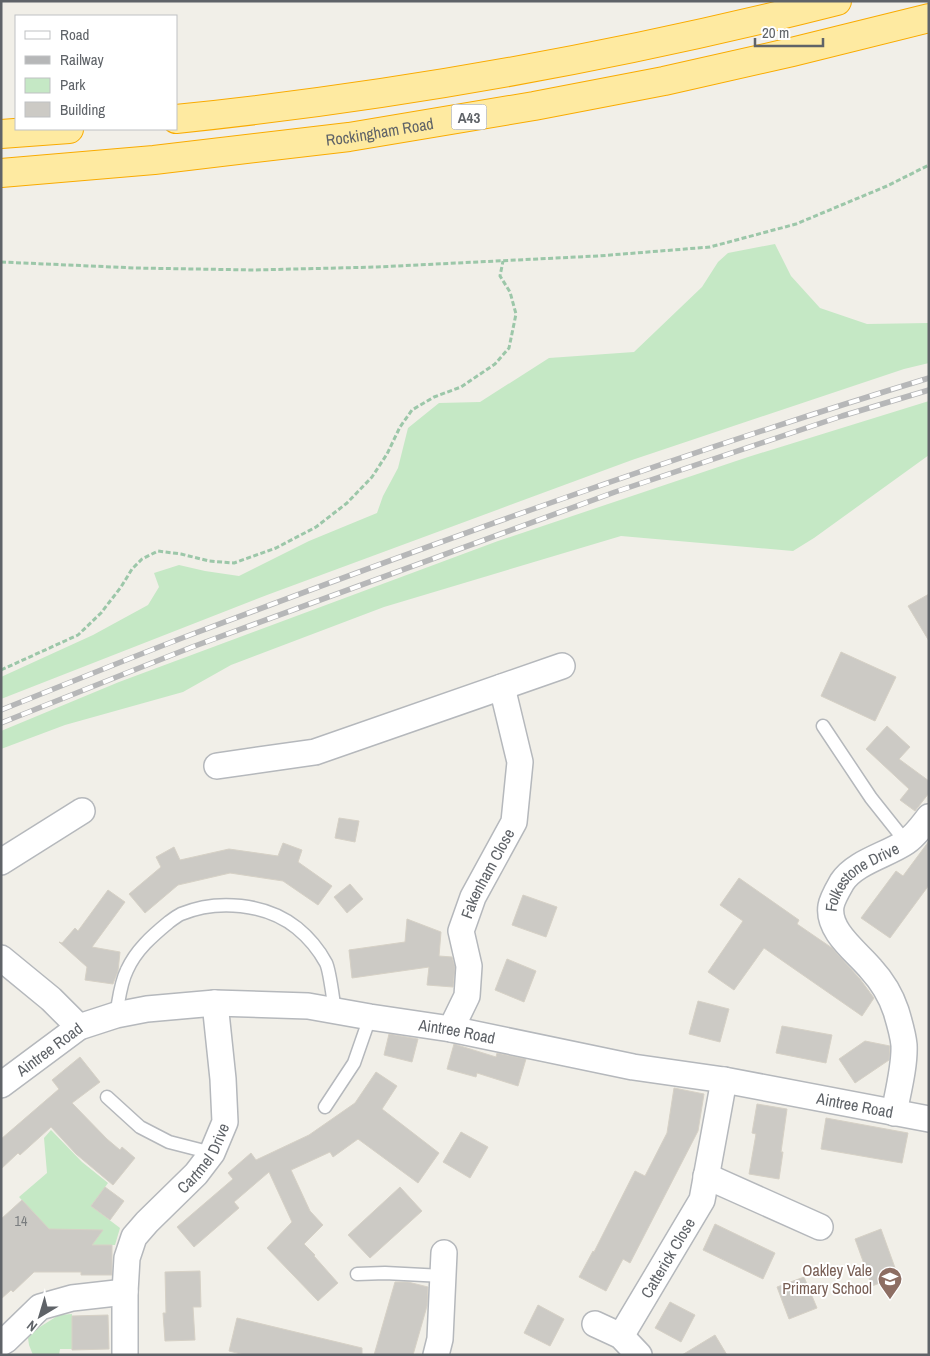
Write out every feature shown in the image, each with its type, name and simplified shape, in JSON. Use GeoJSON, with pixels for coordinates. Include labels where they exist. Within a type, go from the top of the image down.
{"type":"FeatureCollection","features":[{"type":"Feature","properties":{"kind":"highway","name":"A43"},"geometry":{"type":"LineString","coordinates":[[178,119],[248,112],[348,98],[521,70],[776,17],[837,1]]}},
{"type":"Feature","properties":{"kind":"highway","name":"Rockingham Road"},"geometry":{"type":"LineString","coordinates":[[1,173],[154,160],[350,137],[534,106],[682,77],[929,18]]}},
{"type":"Feature","properties":{"kind":"highway"},"geometry":{"type":"LineString","coordinates":[[1,134],[55,130]]}},
{"type":"Feature","properties":{"kind":"street"},"geometry":{"type":"LineString","coordinates":[[217,766],[315,752],[562,666]]}},
{"type":"Feature","properties":{"kind":"street","name":"Fakenham Close"},"geometry":{"type":"LineString","coordinates":[[451,1029],[467,996],[469,966],[461,931],[473,897],[514,822],[520,762],[502,688]]}},
{"type":"Feature","properties":{"kind":"street"},"geometry":{"type":"LineString","coordinates":[[1,862],[82,811]]}},
{"type":"Feature","properties":{"kind":"street","name":"Folkestone Drive"},"geometry":{"type":"LineString","coordinates":[[894,1113],[902,1073],[904,1044],[896,1010],[886,988],[840,936],[832,921],[831,906],[835,894],[848,875],[864,863],[920,833]]}},
{"type":"Feature","properties":{"kind":"street"},"geometry":{"type":"LineString","coordinates":[[1,958],[52,999],[79,1027]]}},
{"type":"Feature","properties":{"kind":"street","name":"Aintree Road"},"geometry":{"type":"LineString","coordinates":[[1,1086],[79,1027],[116,1015],[147,1009],[214,1003],[308,1006],[370,1018],[451,1029],[633,1067],[724,1080],[929,1119]]}},
{"type":"Feature","properties":{"kind":"street","name":"Cartmel Drive"},"geometry":{"type":"LineString","coordinates":[[125,1355],[125,1292],[128,1258],[134,1236],[196,1174],[212,1153],[225,1122],[223,1079],[214,1003]]}},
{"type":"Feature","properties":{"kind":"street","name":"Catterick Close"},"geometry":{"type":"LineString","coordinates":[[621,1336],[702,1200],[724,1080]]}},
{"type":"Feature","properties":{"kind":"street"},"geometry":{"type":"LineString","coordinates":[[706,1176],[820,1227]]}},
{"type":"Feature","properties":{"kind":"street"},"geometry":{"type":"LineString","coordinates":[[436,1355],[440,1339],[444,1264]]}},
{"type":"Feature","properties":{"kind":"street"},"geometry":{"type":"LineString","coordinates":[[1,1343],[40,1307],[72,1298],[125,1292]]}},
{"type":"Feature","properties":{"kind":"street"},"geometry":{"type":"LineString","coordinates":[[595,1324],[621,1336],[639,1355]]}},
{"type":"Feature","properties":{"kind":"lane"},"geometry":{"type":"LineString","coordinates":[[823,726],[871,798],[920,833]]}},
{"type":"Feature","properties":{"kind":"lane"},"geometry":{"type":"LineString","coordinates":[[116,1015],[126,972],[134,956],[151,936],[179,914],[221,904],[252,907],[277,916],[297,928],[327,964],[335,1011]]}},
{"type":"Feature","properties":{"kind":"lane"},"geometry":{"type":"LineString","coordinates":[[325,1107],[354,1063],[370,1018]]}},
{"type":"Feature","properties":{"kind":"lane"},"geometry":{"type":"LineString","coordinates":[[107,1097],[140,1127],[169,1142],[212,1153]]}},
{"type":"Feature","properties":{"kind":"lane"},"geometry":{"type":"LineString","coordinates":[[357,1274],[385,1273],[444,1264]]}},
{"type":"Feature","properties":{"kind":"path"},"geometry":{"type":"LineString","coordinates":[[1,262],[135,268],[255,270],[503,261],[710,247],[796,224],[887,186],[929,165]]}},
{"type":"Feature","properties":{"kind":"path"},"geometry":{"type":"LineString","coordinates":[[1,670],[78,635],[101,613],[132,569],[142,559],[158,551],[209,561],[234,563],[276,548],[316,527],[347,503],[372,477],[387,454],[400,427],[412,410],[434,397],[461,387],[495,364],[509,348],[516,314],[510,292],[500,276],[503,261]]}},
{"type":"Feature","properties":{"kind":"green space"},"geometry":{"type":"Polygon","coordinates":[[[775,244],[791,276],[820,308],[867,324],[929,323],[929,363],[904,369],[632,460],[267,595],[1,699],[1,677],[93,635],[148,605],[159,587],[154,573],[179,565],[239,576],[309,541],[377,513],[383,496],[398,468],[408,428],[439,403],[480,402],[549,358],[634,352],[702,287],[718,262],[728,253],[775,244]]]}},
{"type":"Feature","properties":{"kind":"green space"},"geometry":{"type":"Polygon","coordinates":[[[929,401],[929,455],[793,551],[621,536],[384,607],[231,665],[183,692],[65,725],[1,749],[1,731],[119,682],[498,541],[748,457],[929,401]]]}},
{"type":"Feature","properties":{"kind":"green space"},"geometry":{"type":"Polygon","coordinates":[[[51,1130],[82,1162],[108,1183],[91,1206],[120,1228],[115,1245],[92,1245],[80,1230],[69,1230],[36,1241],[44,1224],[19,1197],[47,1173],[44,1138],[51,1130]]]}},
{"type":"Feature","properties":{"kind":"green space"},"geometry":{"type":"Polygon","coordinates":[[[72,1314],[72,1338],[84,1349],[60,1349],[59,1355],[33,1355],[28,1338],[35,1330],[59,1315],[72,1314]]]}},
{"type":"Feature","properties":{"kind":"building"},"geometry":{"type":"Polygon","coordinates":[[[929,594],[929,641],[908,606],[929,594]]]}},
{"type":"Feature","properties":{"kind":"building"},"geometry":{"type":"Polygon","coordinates":[[[841,652],[896,677],[875,721],[821,696],[841,652]]]}},
{"type":"Feature","properties":{"kind":"building"},"geometry":{"type":"Polygon","coordinates":[[[887,726],[910,747],[899,759],[929,781],[929,793],[915,811],[900,800],[909,789],[866,749],[887,726]]]}},
{"type":"Feature","properties":{"kind":"building"},"geometry":{"type":"Polygon","coordinates":[[[339,818],[359,821],[355,842],[335,838],[339,818]]]}},
{"type":"Feature","properties":{"kind":"building"},"geometry":{"type":"Polygon","coordinates":[[[929,841],[929,885],[890,938],[861,918],[896,871],[903,876],[929,841]]]}},
{"type":"Feature","properties":{"kind":"building"},"geometry":{"type":"Polygon","coordinates":[[[283,843],[302,850],[298,862],[332,886],[318,905],[283,881],[230,873],[178,885],[145,913],[129,894],[161,867],[156,857],[174,847],[180,860],[229,849],[278,856],[283,843]]]}},
{"type":"Feature","properties":{"kind":"building"},"geometry":{"type":"Polygon","coordinates":[[[739,878],[799,920],[797,924],[832,948],[860,979],[874,998],[862,1016],[764,948],[734,990],[708,972],[743,921],[720,905],[739,878]]]}},
{"type":"Feature","properties":{"kind":"building"},"geometry":{"type":"Polygon","coordinates":[[[350,884],[363,899],[347,913],[334,897],[350,884]]]}},
{"type":"Feature","properties":{"kind":"building"},"geometry":{"type":"Polygon","coordinates":[[[108,890],[125,902],[92,947],[120,952],[118,971],[113,984],[85,980],[87,967],[59,942],[62,943],[75,928],[78,931],[108,890]]]}},
{"type":"Feature","properties":{"kind":"building"},"geometry":{"type":"Polygon","coordinates":[[[523,895],[557,907],[546,937],[512,925],[523,895]]]}},
{"type":"Feature","properties":{"kind":"building"},"geometry":{"type":"Polygon","coordinates":[[[407,919],[441,932],[439,956],[452,957],[455,967],[453,987],[427,985],[429,967],[352,978],[349,950],[405,942],[407,919]]]}},
{"type":"Feature","properties":{"kind":"building"},"geometry":{"type":"Polygon","coordinates":[[[507,959],[536,971],[524,1002],[495,990],[507,959]]]}},
{"type":"Feature","properties":{"kind":"building"},"geometry":{"type":"Polygon","coordinates":[[[698,1001],[729,1009],[720,1042],[689,1034],[698,1001]]]}},
{"type":"Feature","properties":{"kind":"building"},"geometry":{"type":"Polygon","coordinates":[[[782,1026],[832,1035],[826,1063],[776,1053],[782,1026]]]}},
{"type":"Feature","properties":{"kind":"building"},"geometry":{"type":"Polygon","coordinates":[[[389,1034],[418,1039],[412,1062],[384,1055],[389,1034]]]}},
{"type":"Feature","properties":{"kind":"building"},"geometry":{"type":"Polygon","coordinates":[[[865,1041],[890,1046],[889,1060],[855,1083],[839,1059],[865,1041]]]}},
{"type":"Feature","properties":{"kind":"building"},"geometry":{"type":"Polygon","coordinates":[[[454,1044],[496,1057],[497,1053],[526,1059],[518,1086],[477,1073],[476,1077],[447,1069],[454,1044]]]}},
{"type":"Feature","properties":{"kind":"building"},"geometry":{"type":"Polygon","coordinates":[[[80,1057],[100,1082],[72,1103],[107,1139],[120,1150],[122,1147],[135,1158],[113,1185],[76,1154],[51,1127],[20,1155],[18,1153],[1,1169],[1,1139],[59,1089],[52,1080],[80,1057]]]}},
{"type":"Feature","properties":{"kind":"building"},"geometry":{"type":"Polygon","coordinates":[[[376,1072],[397,1086],[382,1109],[439,1153],[418,1183],[358,1139],[333,1157],[330,1152],[291,1170],[310,1211],[323,1225],[304,1244],[338,1283],[318,1301],[267,1248],[292,1222],[269,1172],[234,1202],[239,1208],[194,1247],[177,1227],[233,1179],[228,1173],[251,1153],[256,1160],[309,1135],[355,1103],[376,1072]]]}},
{"type":"Feature","properties":{"kind":"building"},"geometry":{"type":"Polygon","coordinates":[[[674,1088],[704,1094],[698,1131],[630,1263],[623,1259],[606,1291],[579,1277],[594,1252],[635,1171],[645,1176],[667,1133],[674,1088]]]}},
{"type":"Feature","properties":{"kind":"building"},"geometry":{"type":"Polygon","coordinates":[[[757,1104],[787,1109],[779,1179],[749,1174],[756,1134],[752,1133],[757,1104]]]}},
{"type":"Feature","properties":{"kind":"building"},"geometry":{"type":"Polygon","coordinates":[[[826,1118],[908,1133],[902,1163],[821,1149],[826,1118]]]}},
{"type":"Feature","properties":{"kind":"building"},"geometry":{"type":"Polygon","coordinates":[[[461,1132],[488,1147],[470,1178],[443,1162],[461,1132]]]}},
{"type":"Feature","properties":{"kind":"building"},"geometry":{"type":"Polygon","coordinates":[[[105,1187],[124,1201],[110,1220],[91,1206],[105,1187]]]}},
{"type":"Feature","properties":{"kind":"building"},"geometry":{"type":"Polygon","coordinates":[[[400,1187],[422,1211],[370,1258],[348,1235],[400,1187]]]}},
{"type":"Feature","properties":{"kind":"building"},"geometry":{"type":"Polygon","coordinates":[[[22,1200],[49,1229],[103,1230],[92,1245],[112,1245],[112,1275],[81,1275],[81,1272],[34,1272],[13,1292],[11,1290],[1,1299],[1,1219],[22,1200]]]}},
{"type":"Feature","properties":{"kind":"building"},"geometry":{"type":"Polygon","coordinates":[[[715,1224],[775,1253],[763,1279],[703,1250],[715,1224]]]}},
{"type":"Feature","properties":{"kind":"building"},"geometry":{"type":"Polygon","coordinates":[[[881,1229],[898,1276],[872,1286],[855,1239],[881,1229]]]}},
{"type":"Feature","properties":{"kind":"building"},"geometry":{"type":"Polygon","coordinates":[[[200,1271],[201,1307],[193,1307],[195,1340],[165,1341],[163,1313],[166,1313],[165,1272],[200,1271]]]}},
{"type":"Feature","properties":{"kind":"building"},"geometry":{"type":"Polygon","coordinates":[[[804,1277],[817,1308],[789,1319],[777,1287],[804,1277]]]}},
{"type":"Feature","properties":{"kind":"building"},"geometry":{"type":"Polygon","coordinates":[[[395,1282],[408,1282],[428,1287],[427,1306],[413,1355],[374,1355],[395,1282]]]}},
{"type":"Feature","properties":{"kind":"building"},"geometry":{"type":"Polygon","coordinates":[[[670,1302],[695,1315],[681,1342],[655,1328],[670,1302]]]}},
{"type":"Feature","properties":{"kind":"building"},"geometry":{"type":"Polygon","coordinates":[[[538,1305],[564,1319],[550,1346],[524,1333],[538,1305]]]}},
{"type":"Feature","properties":{"kind":"building"},"geometry":{"type":"Polygon","coordinates":[[[108,1315],[109,1349],[72,1350],[72,1316],[108,1315]]]}},
{"type":"Feature","properties":{"kind":"building"},"geometry":{"type":"Polygon","coordinates":[[[237,1318],[362,1348],[362,1355],[245,1355],[229,1351],[237,1318]]]}},
{"type":"Feature","properties":{"kind":"building"},"geometry":{"type":"Polygon","coordinates":[[[715,1335],[727,1355],[682,1355],[715,1335]]]}},
{"type":"Feature","properties":{"kind":"railway"},"geometry":{"type":"LineString","coordinates":[[1,710],[190,635],[557,500],[742,437],[929,378]]}},
{"type":"Feature","properties":{"kind":"railway"},"geometry":{"type":"LineString","coordinates":[[1,723],[192,647],[615,492],[842,416],[929,390]]}},
{"type":"Feature","properties":{"kind":"place","name":"Oakley Vale Primary School"},"geometry":{"type":"Point","coordinates":[890,1300]}}]}
